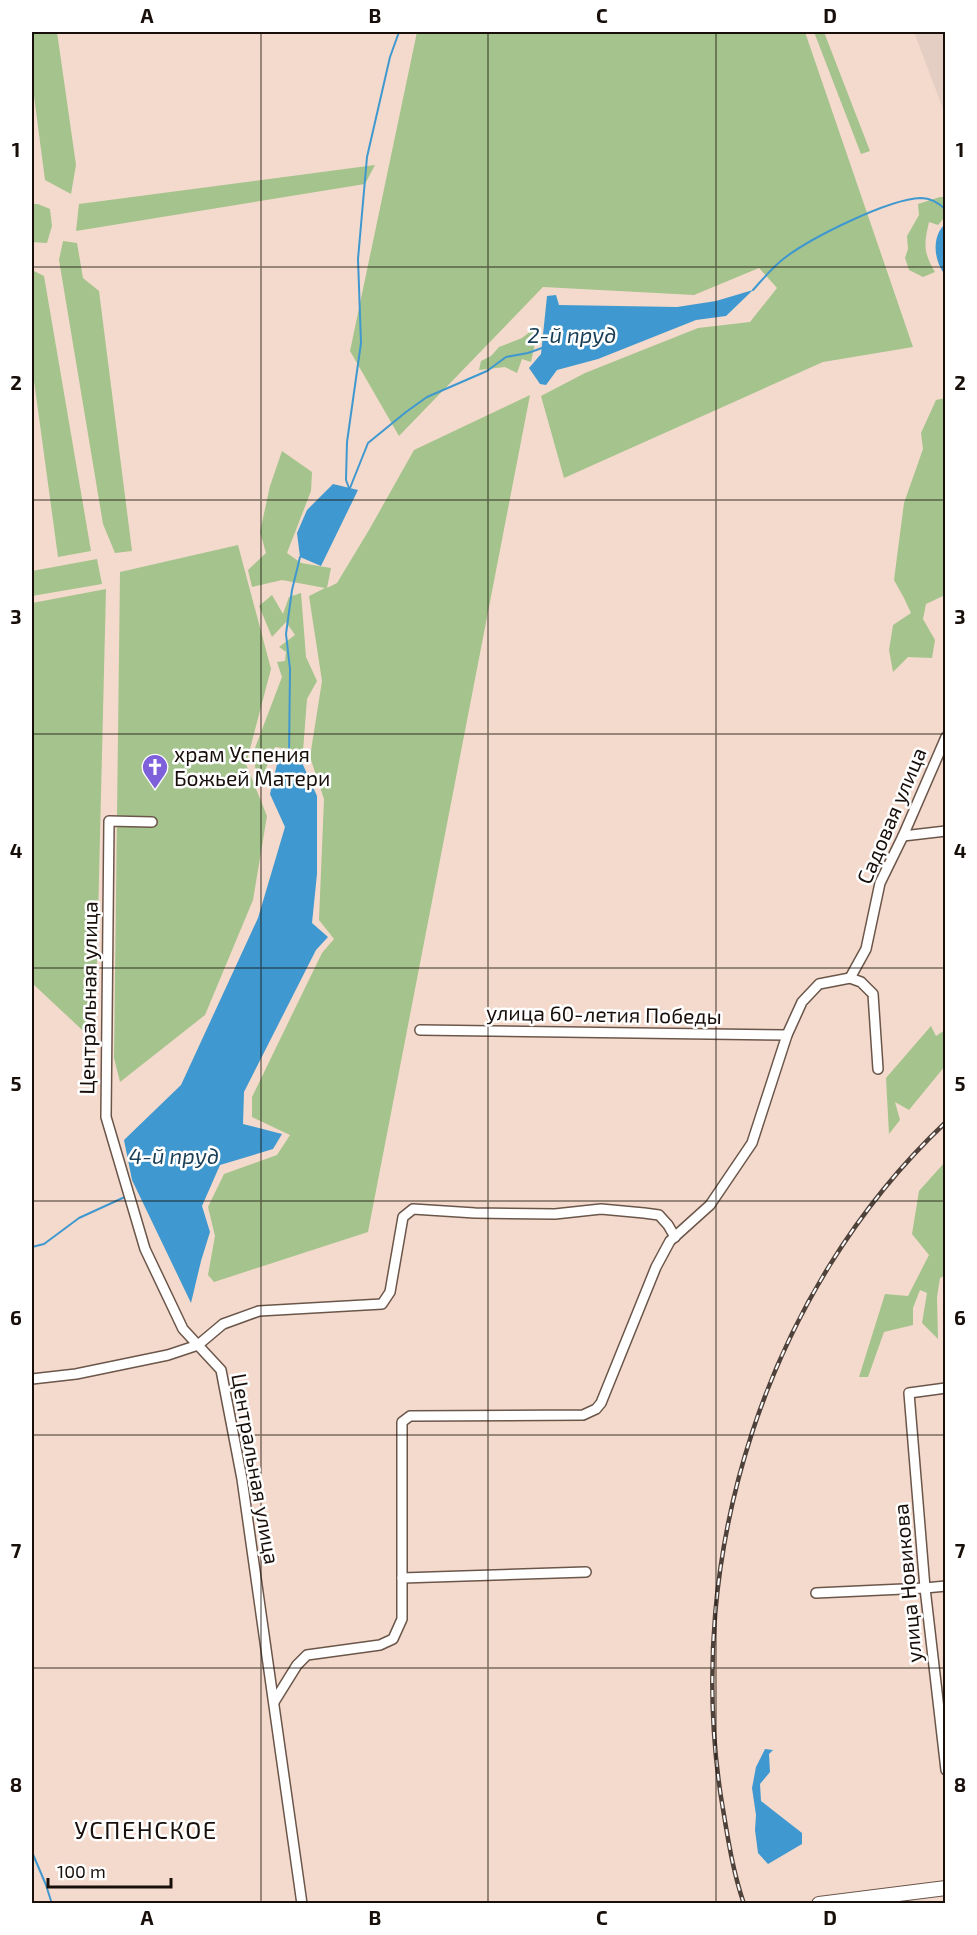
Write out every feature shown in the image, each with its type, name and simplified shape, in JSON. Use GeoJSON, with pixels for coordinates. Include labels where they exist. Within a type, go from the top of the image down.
{"type":"FeatureCollection","features":[{"type":"Feature","properties":{"kind":"main road"},"geometry":{"type":"LineString","coordinates":[[819,1904],[945,1888]]}},
{"type":"Feature","properties":{"kind":"street","name":"Садовая улица"},"geometry":{"type":"LineString","coordinates":[[850,978],[866,949],[880,883],[903,836],[945,737]]}},
{"type":"Feature","properties":{"kind":"street","name":"Центральная улица"},"geometry":{"type":"LineString","coordinates":[[153,822],[109,821],[106,1116],[145,1249],[183,1329],[221,1370],[242,1479],[302,1904]]}},
{"type":"Feature","properties":{"kind":"street"},"geometry":{"type":"LineString","coordinates":[[903,836],[945,831]]}},
{"type":"Feature","properties":{"kind":"street"},"geometry":{"type":"LineString","coordinates":[[274,1702],[297,1665],[308,1655],[380,1645],[393,1639],[402,1619],[402,1422],[410,1416],[583,1414],[596,1409],[601,1403],[656,1267],[670,1241],[710,1205],[752,1143],[787,1035],[802,1002],[819,984],[850,978],[861,982],[873,994],[878,1069]]}},
{"type":"Feature","properties":{"kind":"street","name":"улица 60-летия Победы"},"geometry":{"type":"LineString","coordinates":[[420,1030],[787,1035]]}},
{"type":"Feature","properties":{"kind":"street"},"geometry":{"type":"LineString","coordinates":[[32,1379],[76,1374],[168,1355],[198,1345],[223,1323],[259,1311],[382,1304],[390,1292],[403,1217],[413,1209],[475,1213],[555,1214],[601,1209],[644,1213],[659,1215],[675,1237]]}},
{"type":"Feature","properties":{"kind":"street","name":"улица Новикова"},"geometry":{"type":"LineString","coordinates":[[945,1388],[909,1393],[924,1588],[945,1770]]}},
{"type":"Feature","properties":{"kind":"street"},"geometry":{"type":"LineString","coordinates":[[402,1578],[586,1572]]}},
{"type":"Feature","properties":{"kind":"street"},"geometry":{"type":"LineString","coordinates":[[816,1593],[945,1586]]}},
{"type":"Feature","properties":{"kind":"shaded area"},"geometry":{"type":"Polygon","coordinates":[[[914,32],[945,32],[945,114],[914,32]]]}},
{"type":"Feature","properties":{"kind":"green space"},"geometry":{"type":"Polygon","coordinates":[[[32,32],[57,32],[76,165],[71,194],[45,180],[32,81],[32,32]]]}},
{"type":"Feature","properties":{"kind":"green space"},"geometry":{"type":"Polygon","coordinates":[[[417,32],[805,32],[913,347],[823,362],[564,478],[541,396],[585,373],[698,328],[750,322],[777,288],[759,268],[694,295],[543,287],[399,436],[350,351],[417,32]]]}},
{"type":"Feature","properties":{"kind":"green space"},"geometry":{"type":"Polygon","coordinates":[[[814,32],[824,32],[870,151],[861,154],[814,32]]]}},
{"type":"Feature","properties":{"kind":"green space"},"geometry":{"type":"Polygon","coordinates":[[[375,165],[365,184],[76,231],[79,204],[375,165]]]}},
{"type":"Feature","properties":{"kind":"green space"},"geometry":{"type":"Polygon","coordinates":[[[945,197],[945,217],[938,225],[929,222],[926,242],[928,259],[935,272],[923,277],[909,270],[905,258],[908,249],[907,236],[919,215],[918,204],[945,197]]]}},
{"type":"Feature","properties":{"kind":"green space"},"geometry":{"type":"Polygon","coordinates":[[[32,204],[50,209],[52,226],[47,243],[32,242],[32,204]]]}},
{"type":"Feature","properties":{"kind":"green space"},"geometry":{"type":"Polygon","coordinates":[[[63,241],[77,243],[83,278],[99,291],[132,551],[115,553],[103,524],[59,260],[63,241]]]}},
{"type":"Feature","properties":{"kind":"green space"},"geometry":{"type":"Polygon","coordinates":[[[32,270],[44,276],[91,551],[58,557],[32,366],[32,270]]]}},
{"type":"Feature","properties":{"kind":"green space"},"geometry":{"type":"Polygon","coordinates":[[[539,325],[531,362],[522,359],[517,373],[505,367],[479,370],[481,361],[491,356],[499,347],[522,338],[539,325]]]}},
{"type":"Feature","properties":{"kind":"green space"},"geometry":{"type":"Polygon","coordinates":[[[530,395],[368,1232],[214,1282],[208,1275],[215,1236],[208,1207],[224,1174],[277,1155],[290,1135],[252,1117],[252,1097],[322,953],[334,939],[319,920],[324,799],[310,757],[322,681],[309,596],[325,588],[282,580],[252,587],[248,570],[266,553],[260,532],[270,486],[282,451],[312,472],[311,491],[287,553],[301,563],[331,568],[327,588],[337,583],[414,450],[530,395]]]}},
{"type":"Feature","properties":{"kind":"green space"},"geometry":{"type":"Polygon","coordinates":[[[945,398],[945,595],[926,604],[923,619],[935,640],[932,658],[908,657],[893,672],[889,650],[893,625],[911,613],[894,580],[904,503],[923,449],[921,433],[936,400],[945,398]]]}},
{"type":"Feature","properties":{"kind":"green space"},"geometry":{"type":"Polygon","coordinates":[[[238,545],[271,669],[246,764],[267,816],[253,900],[205,1015],[120,1082],[114,1058],[120,572],[238,545]]]}},
{"type":"Feature","properties":{"kind":"green space"},"geometry":{"type":"Polygon","coordinates":[[[97,559],[102,584],[32,596],[32,571],[97,559]]]}},
{"type":"Feature","properties":{"kind":"green space"},"geometry":{"type":"Polygon","coordinates":[[[106,589],[95,1042],[32,983],[32,603],[106,589]]]}},
{"type":"Feature","properties":{"kind":"green space"},"geometry":{"type":"Polygon","coordinates":[[[301,593],[306,657],[317,681],[307,699],[303,751],[275,747],[261,780],[255,767],[255,748],[282,677],[277,662],[285,661],[286,652],[279,647],[295,635],[286,622],[272,637],[259,606],[272,595],[283,614],[289,597],[301,593]]]}},
{"type":"Feature","properties":{"kind":"green space"},"geometry":{"type":"Polygon","coordinates":[[[931,1026],[936,1036],[945,1030],[945,1066],[909,1110],[895,1102],[900,1120],[889,1134],[886,1078],[931,1026]]]}},
{"type":"Feature","properties":{"kind":"green space"},"geometry":{"type":"Polygon","coordinates":[[[945,1162],[946,1275],[940,1278],[937,1297],[938,1339],[922,1323],[927,1293],[920,1290],[913,1308],[913,1325],[884,1332],[868,1377],[859,1377],[885,1294],[908,1296],[929,1255],[912,1234],[919,1191],[945,1162]]]}},
{"type":"Feature","properties":{"kind":"water"},"geometry":{"type":"Polygon","coordinates":[[[945,224],[946,275],[936,256],[936,242],[945,224]]]}},
{"type":"Feature","properties":{"kind":"water","name":"2-й пруд"},"geometry":{"type":"Polygon","coordinates":[[[753,290],[726,316],[696,320],[598,359],[557,370],[546,385],[540,384],[529,368],[541,354],[547,296],[556,295],[559,305],[677,307],[716,301],[753,290]]]}},
{"type":"Feature","properties":{"kind":"water"},"geometry":{"type":"Polygon","coordinates":[[[333,484],[358,490],[321,566],[300,557],[297,533],[307,510],[333,484]]]}},
{"type":"Feature","properties":{"kind":"water","name":"4-й пруд"},"geometry":{"type":"Polygon","coordinates":[[[299,756],[317,796],[317,874],[312,923],[328,937],[316,950],[244,1092],[243,1124],[282,1134],[273,1149],[220,1165],[202,1206],[210,1232],[191,1303],[132,1180],[124,1140],[181,1085],[258,918],[285,827],[270,794],[278,760],[299,756]]]}},
{"type":"Feature","properties":{"kind":"water"},"geometry":{"type":"Polygon","coordinates":[[[765,1749],[773,1750],[769,1754],[770,1772],[760,1784],[761,1801],[802,1833],[802,1844],[768,1864],[758,1853],[752,1788],[756,1767],[765,1749]]]}},
{"type":"Feature","properties":{"kind":"waterway"},"geometry":{"type":"LineString","coordinates":[[349,488],[346,480],[347,442],[361,343],[358,259],[367,157],[390,57],[399,32]]}},
{"type":"Feature","properties":{"kind":"waterway"},"geometry":{"type":"LineString","coordinates":[[753,290],[774,267],[794,251],[829,231],[869,213],[889,205],[921,198],[934,201],[946,210]]}},
{"type":"Feature","properties":{"kind":"waterway"},"geometry":{"type":"LineString","coordinates":[[350,488],[368,443],[406,412],[427,397],[487,371],[506,357],[542,348]]}},
{"type":"Feature","properties":{"kind":"waterway"},"geometry":{"type":"LineString","coordinates":[[289,758],[290,669],[286,634],[292,590],[300,557]]}},
{"type":"Feature","properties":{"kind":"waterway"},"geometry":{"type":"LineString","coordinates":[[32,1247],[44,1244],[79,1218],[127,1196]]}},
{"type":"Feature","properties":{"kind":"waterway"},"geometry":{"type":"LineString","coordinates":[[32,1852],[52,1904]]}},
{"type":"Feature","properties":{"kind":"railway"},"geometry":{"type":"LineString","coordinates":[[744,1904],[733,1864],[721,1797],[713,1705],[715,1613],[728,1522],[752,1432],[786,1346],[830,1265],[883,1190],[946,1122]]}},
{"type":"Feature","properties":{"kind":"place","name":"храм Успения Божьей Матери"},"geometry":{"type":"Point","coordinates":[155,790]}},
{"type":"Feature","properties":{"kind":"district","name":"УСПЕНСКОЕ"},"geometry":{"type":"Point","coordinates":[146,1831]}}]}
